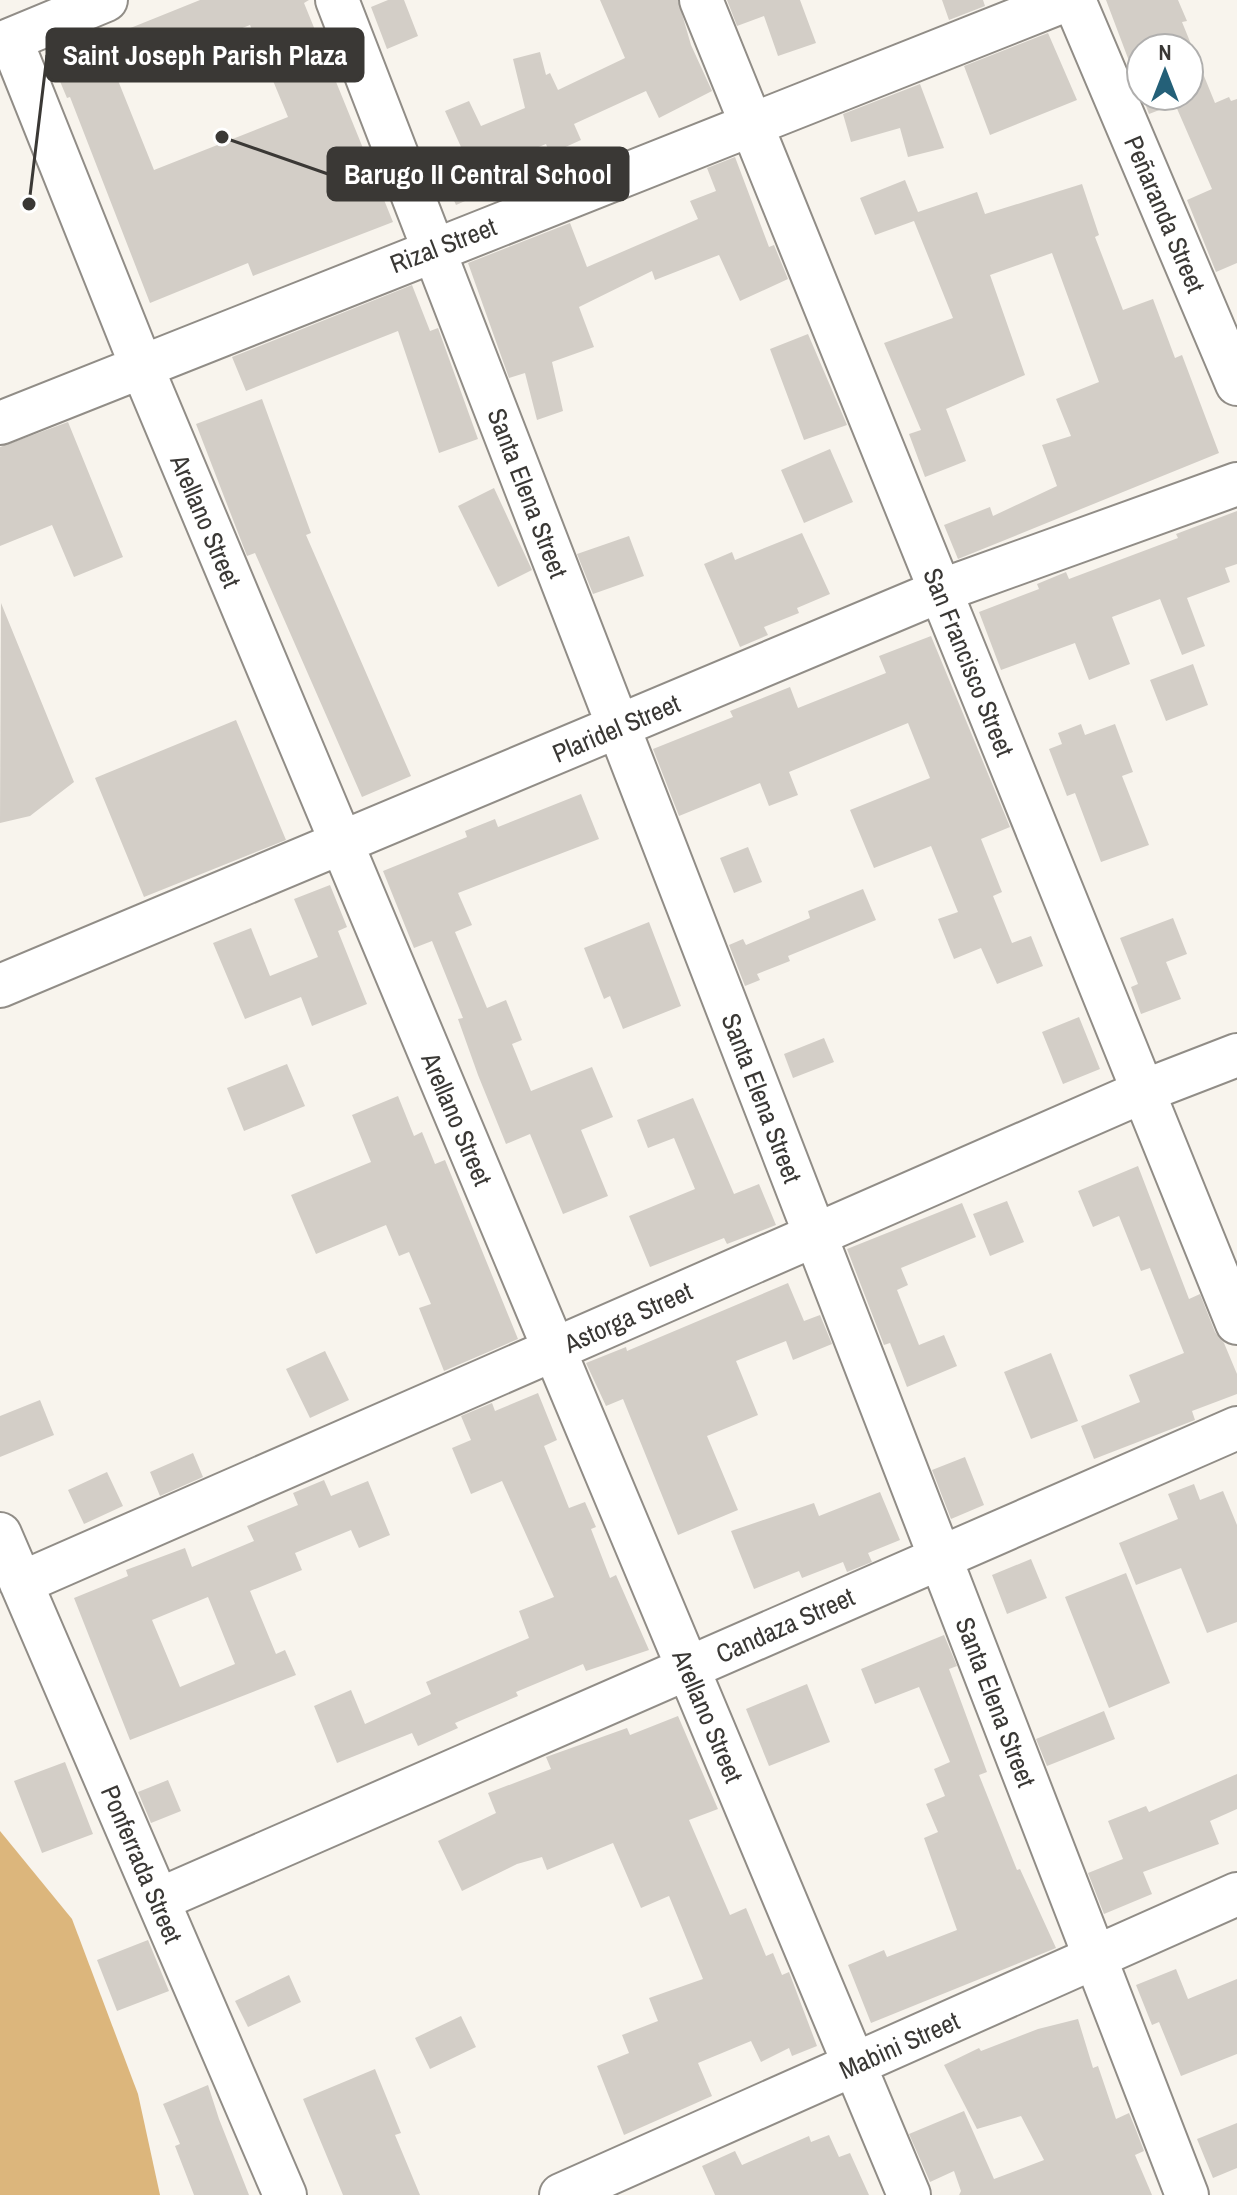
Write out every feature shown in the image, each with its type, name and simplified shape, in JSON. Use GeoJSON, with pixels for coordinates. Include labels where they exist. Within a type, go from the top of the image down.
{"type":"FeatureCollection","features":[{"type":"Feature","properties":{"kind":"street"},"geometry":{"type":"LineString","coordinates":[[6,42],[106,0]]}},
{"type":"Feature","properties":{"kind":"street","name":"Santa Elena Street"},"geometry":{"type":"LineString","coordinates":[[337,0],[1187,2195]]}},
{"type":"Feature","properties":{"kind":"street","name":"San Francisco Street"},"geometry":{"type":"LineString","coordinates":[[701,0],[1237,1323]]}},
{"type":"Feature","properties":{"kind":"street","name":"Rizal Street"},"geometry":{"type":"LineString","coordinates":[[0,423],[1066,0]]}},
{"type":"Feature","properties":{"kind":"street","name":"Peñaranda Street"},"geometry":{"type":"LineString","coordinates":[[1074,0],[1237,384]]}},
{"type":"Feature","properties":{"kind":"street","name":"Arellano Street"},"geometry":{"type":"LineString","coordinates":[[6,42],[909,2195]]}},
{"type":"Feature","properties":{"kind":"street","name":"Plaridel Street"},"geometry":{"type":"LineString","coordinates":[[0,986],[940,591],[1237,484]]}},
{"type":"Feature","properties":{"kind":"street","name":"Astorga Street"},"geometry":{"type":"LineString","coordinates":[[21,1583],[1144,1091],[1237,1055]]}},
{"type":"Feature","properties":{"kind":"street","name":"Candaza Street"},"geometry":{"type":"LineString","coordinates":[[158,1900],[1237,1428]]}},
{"type":"Feature","properties":{"kind":"street","name":"Ponferrada Street"},"geometry":{"type":"LineString","coordinates":[[0,1534],[285,2195]]}},
{"type":"Feature","properties":{"kind":"street","name":"Mabini Street"},"geometry":{"type":"LineString","coordinates":[[561,2195],[1237,1894]]}},
{"type":"Feature","properties":{"kind":"shaded area"},"geometry":{"type":"Polygon","coordinates":[[[0,1831],[72,1919],[138,2094],[160,2195],[0,2195],[0,1831]]]}},
{"type":"Feature","properties":{"kind":"building"},"geometry":{"type":"Polygon","coordinates":[[[200,0],[309,0],[304,3],[393,222],[253,276],[248,263],[150,303],[70,97],[67,98],[51,60],[200,0]],[[250,25],[117,78],[154,170],[288,117],[250,25]]]}},
{"type":"Feature","properties":{"kind":"building"},"geometry":{"type":"Polygon","coordinates":[[[388,0],[404,0],[418,36],[387,49],[371,7],[388,0]]]}},
{"type":"Feature","properties":{"kind":"building"},"geometry":{"type":"Polygon","coordinates":[[[600,0],[678,0],[691,45],[712,91],[659,118],[646,91],[574,124],[581,140],[550,154],[546,144],[497,164],[506,183],[456,205],[439,167],[465,156],[445,111],[469,101],[481,126],[525,108],[513,59],[540,52],[546,75],[550,73],[558,90],[625,58],[600,0]]]}},
{"type":"Feature","properties":{"kind":"building"},"geometry":{"type":"Polygon","coordinates":[[[727,0],[800,0],[816,43],[778,56],[764,16],[737,26],[727,0]]]}},
{"type":"Feature","properties":{"kind":"building"},"geometry":{"type":"Polygon","coordinates":[[[942,0],[983,0],[985,6],[949,20],[942,0]]]}},
{"type":"Feature","properties":{"kind":"building"},"geometry":{"type":"Polygon","coordinates":[[[1106,0],[1178,0],[1187,21],[1182,22],[1186,32],[1125,32],[1125,50],[1106,0]]]}},
{"type":"Feature","properties":{"kind":"building"},"geometry":{"type":"Polygon","coordinates":[[[1048,33],[1077,100],[990,135],[964,66],[1048,33]]]}},
{"type":"Feature","properties":{"kind":"building"},"geometry":{"type":"Polygon","coordinates":[[[1205,78],[1215,103],[1229,97],[1231,101],[1237,99],[1237,263],[1216,272],[1187,200],[1212,189],[1178,112],[1205,112],[1205,78]]]}},
{"type":"Feature","properties":{"kind":"building"},"geometry":{"type":"Polygon","coordinates":[[[920,84],[944,148],[908,157],[900,128],[851,142],[843,114],[920,84]]]}},
{"type":"Feature","properties":{"kind":"building"},"geometry":{"type":"Polygon","coordinates":[[[735,157],[769,247],[774,245],[788,279],[740,301],[719,255],[655,280],[652,271],[579,307],[594,347],[552,362],[563,411],[537,420],[525,373],[509,378],[468,263],[570,223],[587,267],[698,219],[690,201],[716,191],[707,168],[735,157]]]}},
{"type":"Feature","properties":{"kind":"building"},"geometry":{"type":"Polygon","coordinates":[[[905,180],[918,212],[977,192],[985,214],[1082,184],[1099,235],[1095,237],[1123,310],[1153,299],[1175,358],[1182,355],[1219,453],[958,559],[944,525],[990,507],[993,516],[1057,486],[1042,445],[1071,436],[1056,399],[1099,382],[1052,253],[990,275],[1025,375],[946,409],[966,461],[925,477],[909,434],[921,430],[884,343],[953,318],[914,221],[875,235],[860,198],[905,180]]]}},
{"type":"Feature","properties":{"kind":"building"},"geometry":{"type":"Polygon","coordinates":[[[412,285],[430,331],[438,328],[478,439],[439,453],[398,331],[246,391],[232,357],[412,285]]]}},
{"type":"Feature","properties":{"kind":"building"},"geometry":{"type":"Polygon","coordinates":[[[808,334],[847,425],[804,440],[770,349],[808,334]]]}},
{"type":"Feature","properties":{"kind":"building"},"geometry":{"type":"Polygon","coordinates":[[[262,399],[311,533],[306,535],[411,776],[362,797],[255,553],[247,556],[196,424],[262,399]]]}},
{"type":"Feature","properties":{"kind":"building"},"geometry":{"type":"Polygon","coordinates":[[[68,422],[123,557],[74,577],[52,525],[0,546],[0,447],[68,422]]]}},
{"type":"Feature","properties":{"kind":"building"},"geometry":{"type":"Polygon","coordinates":[[[830,449],[853,502],[804,523],[781,470],[830,449]]]}},
{"type":"Feature","properties":{"kind":"building"},"geometry":{"type":"Polygon","coordinates":[[[494,488],[532,570],[498,587],[458,506],[494,488]]]}},
{"type":"Feature","properties":{"kind":"building"},"geometry":{"type":"Polygon","coordinates":[[[1237,511],[1237,564],[1225,568],[1230,582],[1187,598],[1205,646],[1182,655],[1160,599],[1112,617],[1130,664],[1089,680],[1075,643],[1001,670],[979,612],[1039,589],[1037,584],[1066,572],[1069,579],[1178,538],[1176,534],[1237,511]]]}},
{"type":"Feature","properties":{"kind":"building"},"geometry":{"type":"Polygon","coordinates":[[[802,533],[830,594],[797,608],[799,613],[764,627],[768,635],[740,647],[704,564],[732,552],[735,560],[802,533]]]}},
{"type":"Feature","properties":{"kind":"building"},"geometry":{"type":"Polygon","coordinates":[[[629,536],[644,576],[593,594],[577,554],[629,536]]]}},
{"type":"Feature","properties":{"kind":"building"},"geometry":{"type":"Polygon","coordinates":[[[1,603],[74,782],[30,816],[0,823],[1,603]]]}},
{"type":"Feature","properties":{"kind":"building"},"geometry":{"type":"Polygon","coordinates":[[[931,636],[1010,827],[981,839],[1002,892],[993,896],[1012,943],[1031,936],[1043,966],[997,984],[981,948],[954,959],[938,919],[958,912],[931,846],[874,868],[850,810],[930,778],[908,723],[789,772],[798,795],[769,806],[760,783],[679,816],[653,749],[733,717],[730,711],[790,687],[798,708],[886,673],[879,656],[931,636]]]}},
{"type":"Feature","properties":{"kind":"building"},"geometry":{"type":"Polygon","coordinates":[[[1193,664],[1208,705],[1166,721],[1150,680],[1193,664]]]}},
{"type":"Feature","properties":{"kind":"building"},"geometry":{"type":"Polygon","coordinates":[[[236,720],[286,840],[144,897],[95,778],[236,720]]]}},
{"type":"Feature","properties":{"kind":"building"},"geometry":{"type":"Polygon","coordinates":[[[1081,724],[1085,735],[1115,724],[1133,772],[1122,776],[1149,845],[1101,862],[1075,793],[1067,796],[1049,749],[1062,744],[1058,733],[1081,724]]]}},
{"type":"Feature","properties":{"kind":"building"},"geometry":{"type":"Polygon","coordinates":[[[581,794],[599,839],[458,893],[472,925],[455,932],[487,1008],[506,1000],[522,1040],[512,1044],[531,1091],[592,1067],[613,1117],[581,1130],[608,1196],[563,1214],[530,1134],[506,1144],[458,1019],[463,1018],[432,941],[414,948],[383,871],[467,837],[465,831],[495,819],[498,827],[581,794]]]}},
{"type":"Feature","properties":{"kind":"building"},"geometry":{"type":"Polygon","coordinates":[[[748,847],[762,882],[734,893],[720,858],[748,847]]]}},
{"type":"Feature","properties":{"kind":"building"},"geometry":{"type":"Polygon","coordinates":[[[330,885],[347,927],[338,931],[367,1004],[312,1026],[301,997],[245,1019],[213,943],[251,928],[270,976],[318,957],[294,899],[330,885]]]}},
{"type":"Feature","properties":{"kind":"building"},"geometry":{"type":"Polygon","coordinates":[[[863,889],[876,920],[788,956],[790,961],[757,974],[760,980],[745,986],[729,945],[743,939],[746,945],[810,918],[808,911],[863,889]]]}},
{"type":"Feature","properties":{"kind":"building"},"geometry":{"type":"Polygon","coordinates":[[[1173,918],[1187,954],[1166,962],[1181,999],[1141,1014],[1131,987],[1138,984],[1120,938],[1173,918]]]}},
{"type":"Feature","properties":{"kind":"building"},"geometry":{"type":"Polygon","coordinates":[[[649,922],[681,1006],[623,1029],[610,996],[604,999],[584,948],[649,922]]]}},
{"type":"Feature","properties":{"kind":"building"},"geometry":{"type":"Polygon","coordinates":[[[1079,1017],[1100,1069],[1063,1084],[1042,1032],[1079,1017]]]}},
{"type":"Feature","properties":{"kind":"building"},"geometry":{"type":"Polygon","coordinates":[[[824,1038],[834,1062],[793,1078],[784,1054],[824,1038]]]}},
{"type":"Feature","properties":{"kind":"building"},"geometry":{"type":"Polygon","coordinates":[[[287,1064],[305,1106],[244,1131],[227,1088],[287,1064]]]}},
{"type":"Feature","properties":{"kind":"building"},"geometry":{"type":"Polygon","coordinates":[[[398,1096],[414,1136],[422,1132],[435,1164],[445,1160],[518,1339],[444,1371],[419,1308],[431,1304],[409,1252],[399,1256],[386,1225],[316,1254],[291,1195],[371,1162],[352,1115],[398,1096]]]}},
{"type":"Feature","properties":{"kind":"building"},"geometry":{"type":"Polygon","coordinates":[[[693,1098],[734,1194],[759,1184],[776,1225],[727,1244],[724,1238],[650,1267],[629,1216],[695,1189],[674,1138],[648,1148],[637,1120],[693,1098]]]}},
{"type":"Feature","properties":{"kind":"building"},"geometry":{"type":"Polygon","coordinates":[[[1138,1166],[1189,1299],[1200,1294],[1215,1332],[1224,1343],[1237,1374],[1237,1394],[1192,1411],[1195,1420],[1094,1459],[1081,1426],[1140,1402],[1129,1375],[1184,1353],[1150,1268],[1141,1271],[1119,1216],[1093,1227],[1078,1191],[1138,1166]]]}},
{"type":"Feature","properties":{"kind":"building"},"geometry":{"type":"Polygon","coordinates":[[[1007,1201],[1024,1242],[990,1256],[973,1214],[1007,1201]]]}},
{"type":"Feature","properties":{"kind":"building"},"geometry":{"type":"Polygon","coordinates":[[[962,1203],[976,1237],[901,1268],[908,1285],[897,1290],[919,1345],[944,1335],[957,1366],[907,1387],[890,1343],[884,1345],[847,1249],[962,1203]]]}},
{"type":"Feature","properties":{"kind":"building"},"geometry":{"type":"Polygon","coordinates":[[[788,1283],[804,1321],[820,1315],[832,1344],[793,1360],[786,1341],[736,1361],[758,1415],[707,1436],[738,1510],[678,1535],[623,1399],[606,1406],[586,1363],[626,1347],[627,1351],[788,1283]]]}},
{"type":"Feature","properties":{"kind":"building"},"geometry":{"type":"Polygon","coordinates":[[[325,1351],[349,1400],[310,1418],[286,1369],[325,1351]]]}},
{"type":"Feature","properties":{"kind":"building"},"geometry":{"type":"Polygon","coordinates":[[[1051,1353],[1078,1421],[1031,1439],[1004,1372],[1051,1353]]]}},
{"type":"Feature","properties":{"kind":"building"},"geometry":{"type":"Polygon","coordinates":[[[538,1393],[557,1440],[544,1446],[569,1508],[585,1502],[596,1527],[591,1529],[610,1578],[616,1575],[649,1650],[586,1671],[583,1664],[516,1692],[518,1696],[455,1723],[458,1728],[418,1746],[412,1733],[337,1763],[314,1706],[351,1690],[365,1724],[431,1694],[426,1682],[529,1638],[519,1611],[554,1597],[502,1481],[471,1494],[452,1448],[471,1440],[461,1416],[492,1403],[495,1411],[538,1393]]]}},
{"type":"Feature","properties":{"kind":"building"},"geometry":{"type":"Polygon","coordinates":[[[40,1400],[54,1435],[0,1457],[0,1416],[40,1400]]]}},
{"type":"Feature","properties":{"kind":"building"},"geometry":{"type":"Polygon","coordinates":[[[193,1453],[203,1477],[160,1496],[150,1472],[193,1453]]]}},
{"type":"Feature","properties":{"kind":"building"},"geometry":{"type":"Polygon","coordinates":[[[965,1457],[984,1505],[951,1519],[932,1470],[965,1457]]]}},
{"type":"Feature","properties":{"kind":"building"},"geometry":{"type":"Polygon","coordinates":[[[107,1472],[123,1506],[84,1524],[68,1490],[107,1472]]]}},
{"type":"Feature","properties":{"kind":"building"},"geometry":{"type":"Polygon","coordinates":[[[324,1480],[331,1496],[368,1481],[390,1535],[359,1548],[351,1530],[295,1553],[302,1570],[250,1591],[276,1654],[285,1650],[296,1675],[130,1740],[74,1598],[128,1576],[126,1570],[185,1548],[192,1567],[254,1541],[247,1526],[298,1505],[293,1493],[324,1480]],[[208,1597],[152,1620],[180,1687],[235,1664],[208,1597]]]}},
{"type":"Feature","properties":{"kind":"building"},"geometry":{"type":"Polygon","coordinates":[[[1194,1484],[1200,1500],[1223,1491],[1237,1525],[1237,1622],[1207,1633],[1181,1568],[1136,1585],[1119,1543],[1178,1519],[1168,1494],[1194,1484]]]}},
{"type":"Feature","properties":{"kind":"building"},"geometry":{"type":"Polygon","coordinates":[[[880,1492],[900,1540],[868,1553],[872,1562],[847,1572],[843,1562],[802,1578],[799,1571],[754,1589],[731,1531],[814,1503],[819,1516],[880,1492]]]}},
{"type":"Feature","properties":{"kind":"building"},"geometry":{"type":"Polygon","coordinates":[[[1031,1559],[1047,1598],[1007,1614],[992,1575],[1031,1559]]]}},
{"type":"Feature","properties":{"kind":"building"},"geometry":{"type":"Polygon","coordinates":[[[1126,1573],[1170,1683],[1109,1708],[1065,1597],[1126,1573]]]}},
{"type":"Feature","properties":{"kind":"building"},"geometry":{"type":"Polygon","coordinates":[[[944,1635],[957,1666],[949,1669],[987,1772],[979,1775],[1017,1870],[1020,1869],[1056,1948],[871,2023],[848,1965],[884,1950],[887,1957],[957,1930],[924,1838],[938,1832],[926,1804],[945,1796],[934,1769],[950,1762],[919,1687],[875,1704],[861,1669],[944,1635]]]}},
{"type":"Feature","properties":{"kind":"building"},"geometry":{"type":"Polygon","coordinates":[[[807,1684],[830,1742],[769,1766],[746,1709],[807,1684]]]}},
{"type":"Feature","properties":{"kind":"building"},"geometry":{"type":"Polygon","coordinates":[[[1104,1711],[1115,1739],[1047,1766],[1036,1739],[1104,1711]]]}},
{"type":"Feature","properties":{"kind":"building"},"geometry":{"type":"Polygon","coordinates":[[[678,1716],[718,1809],[689,1820],[730,1915],[746,1908],[766,1956],[773,1953],[782,1975],[789,1972],[817,2046],[792,2056],[789,2048],[761,2062],[751,2041],[698,2063],[712,2096],[624,2135],[597,2066],[629,2053],[622,2035],[658,2021],[649,1998],[703,1979],[669,1896],[641,1908],[613,1843],[547,1870],[542,1857],[517,1864],[462,1891],[438,1841],[496,1813],[488,1793],[551,1769],[546,1757],[627,1728],[630,1735],[678,1716]]]}},
{"type":"Feature","properties":{"kind":"building"},"geometry":{"type":"Polygon","coordinates":[[[65,1762],[93,1834],[42,1853],[14,1781],[65,1762]]]}},
{"type":"Feature","properties":{"kind":"building"},"geometry":{"type":"Polygon","coordinates":[[[1237,1774],[1237,1809],[1210,1821],[1219,1844],[1143,1872],[1152,1894],[1104,1914],[1088,1873],[1123,1859],[1108,1821],[1146,1806],[1149,1812],[1237,1774]]]}},
{"type":"Feature","properties":{"kind":"building"},"geometry":{"type":"Polygon","coordinates":[[[168,1780],[181,1811],[151,1823],[138,1792],[168,1780]]]}},
{"type":"Feature","properties":{"kind":"building"},"geometry":{"type":"Polygon","coordinates":[[[148,1940],[169,1991],[117,2011],[97,1960],[148,1940]]]}},
{"type":"Feature","properties":{"kind":"building"},"geometry":{"type":"Polygon","coordinates":[[[1176,1969],[1188,1999],[1237,1979],[1237,2054],[1181,2076],[1159,2022],[1152,2025],[1136,1985],[1176,1969]]]}},
{"type":"Feature","properties":{"kind":"building"},"geometry":{"type":"Polygon","coordinates":[[[289,1975],[301,2002],[248,2027],[235,2001],[289,1975]]]}},
{"type":"Feature","properties":{"kind":"building"},"geometry":{"type":"Polygon","coordinates":[[[461,2016],[476,2047],[430,2069],[415,2038],[461,2016]]]}},
{"type":"Feature","properties":{"kind":"building"},"geometry":{"type":"Polygon","coordinates":[[[1078,2019],[1093,2068],[1098,2066],[1116,2119],[1129,2113],[1144,2151],[1135,2155],[1152,2195],[959,2195],[961,2191],[954,2171],[930,2182],[909,2134],[964,2111],[994,2179],[1044,2160],[1021,2116],[977,2129],[944,2065],[979,2048],[981,2051],[1038,2029],[1078,2019]]]}},
{"type":"Feature","properties":{"kind":"building"},"geometry":{"type":"Polygon","coordinates":[[[375,2069],[401,2133],[395,2135],[420,2195],[343,2195],[303,2099],[375,2069]]]}},
{"type":"Feature","properties":{"kind":"building"},"geometry":{"type":"Polygon","coordinates":[[[208,2085],[249,2195],[194,2195],[175,2146],[180,2144],[163,2104],[208,2085]]]}},
{"type":"Feature","properties":{"kind":"building"},"geometry":{"type":"Polygon","coordinates":[[[1237,2123],[1237,2168],[1213,2178],[1197,2139],[1237,2123]]]}},
{"type":"Feature","properties":{"kind":"building"},"geometry":{"type":"Polygon","coordinates":[[[829,2135],[839,2157],[850,2153],[869,2195],[715,2195],[702,2166],[735,2151],[742,2165],[809,2136],[811,2142],[829,2135]]]}},
{"type":"Feature","properties":{"kind":"place","name":"Barugo II Central School"},"geometry":{"type":"Point","coordinates":[222,137]}},
{"type":"Feature","properties":{"kind":"place","name":"Saint Joseph Parish Plaza"},"geometry":{"type":"Point","coordinates":[29,204]}}]}
